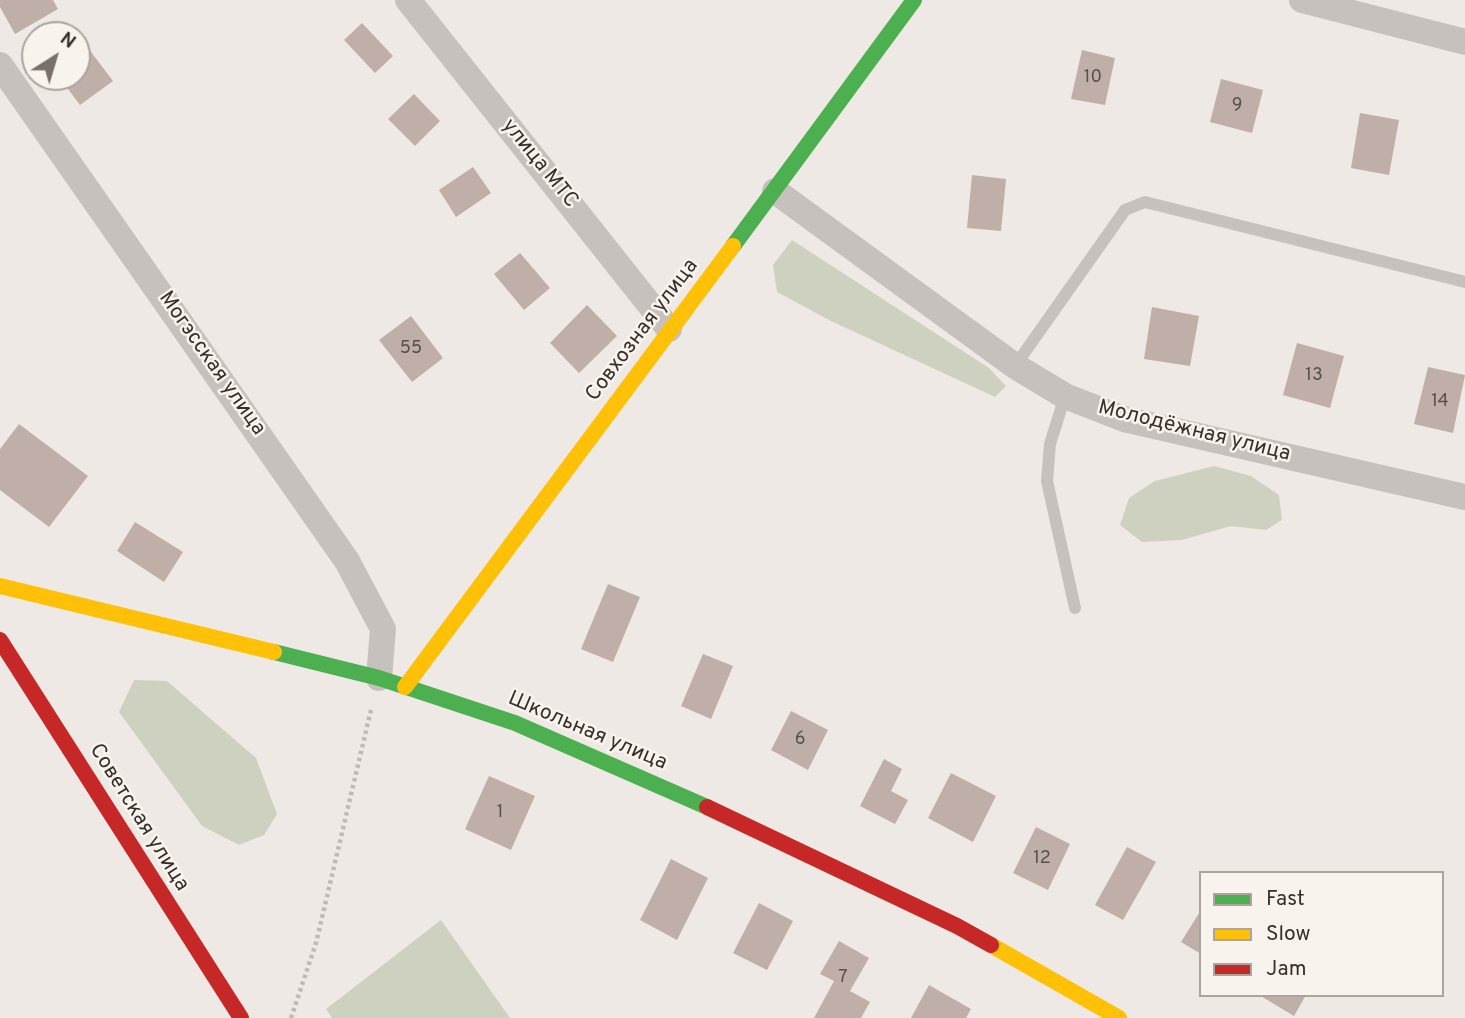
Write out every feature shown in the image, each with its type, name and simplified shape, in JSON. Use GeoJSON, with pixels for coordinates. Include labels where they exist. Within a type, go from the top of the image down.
{"type":"FeatureCollection","features":[{"type":"Feature","properties":{"kind":"street","name":"улица МТС"},"geometry":{"type":"LineString","coordinates":[[408,0],[669,329]]}},
{"type":"Feature","properties":{"kind":"street","name":"Совхозная улица"},"geometry":{"type":"LineString","coordinates":[[405,687],[914,0]]}},
{"type":"Feature","properties":{"kind":"street"},"geometry":{"type":"LineString","coordinates":[[1302,0],[1465,42]]}},
{"type":"Feature","properties":{"kind":"street","name":"Могэсская улица"},"geometry":{"type":"LineString","coordinates":[[0,65],[347,561],[383,629],[379,678]]}},
{"type":"Feature","properties":{"kind":"street","name":"Молодёжная улица"},"geometry":{"type":"LineString","coordinates":[[775,191],[1015,366],[1065,396],[1124,419],[1465,497]]}},
{"type":"Feature","properties":{"kind":"street","name":"Школьная улица"},"geometry":{"type":"LineString","coordinates":[[0,586],[379,678],[516,723],[682,795],[957,926],[1119,1018]]}},
{"type":"Feature","properties":{"kind":"street","name":"Советская улица"},"geometry":{"type":"LineString","coordinates":[[0,640],[241,1018]]}},
{"type":"Feature","properties":{"kind":"lane"},"geometry":{"type":"LineString","coordinates":[[1015,366],[1125,210],[1145,202],[1465,282]]}},
{"type":"Feature","properties":{"kind":"lane"},"geometry":{"type":"LineString","coordinates":[[1065,396],[1050,444],[1048,481],[1075,608]]}},
{"type":"Feature","properties":{"kind":"path"},"geometry":{"type":"LineString","coordinates":[[291,1018],[316,943],[379,678]]}},
{"type":"Feature","properties":{"kind":"green space"},"geometry":{"type":"Polygon","coordinates":[[[792,240],[989,368],[1006,386],[995,397],[831,321],[777,292],[773,265],[792,240]]]}},
{"type":"Feature","properties":{"kind":"green space"},"geometry":{"type":"Polygon","coordinates":[[[1214,466],[1251,476],[1279,495],[1282,520],[1266,530],[1231,526],[1182,540],[1142,542],[1120,525],[1129,498],[1155,481],[1214,466]]]}},
{"type":"Feature","properties":{"kind":"green space"},"geometry":{"type":"Polygon","coordinates":[[[134,680],[167,681],[256,758],[277,814],[264,835],[239,845],[202,826],[119,712],[134,680]]]}},
{"type":"Feature","properties":{"kind":"green space"},"geometry":{"type":"Polygon","coordinates":[[[441,920],[510,1018],[332,1018],[326,1009],[441,920]]]}},
{"type":"Feature","properties":{"kind":"building"},"geometry":{"type":"Polygon","coordinates":[[[0,0],[53,0],[58,9],[37,21],[21,21],[21,31],[15,34],[0,7],[0,0]]]}},
{"type":"Feature","properties":{"kind":"building"},"geometry":{"type":"Polygon","coordinates":[[[362,23],[393,56],[375,73],[344,40],[362,23]]]}},
{"type":"Feature","properties":{"kind":"building"},"geometry":{"type":"Polygon","coordinates":[[[1082,50],[1115,58],[1105,105],[1071,99],[1082,50]]]}},
{"type":"Feature","properties":{"kind":"building"},"geometry":{"type":"Polygon","coordinates":[[[91,52],[113,81],[80,105],[70,91],[91,91],[91,52]]]}},
{"type":"Feature","properties":{"kind":"building"},"geometry":{"type":"Polygon","coordinates":[[[1221,79],[1263,90],[1252,133],[1210,122],[1221,79]]]}},
{"type":"Feature","properties":{"kind":"building"},"geometry":{"type":"Polygon","coordinates":[[[414,94],[440,121],[415,146],[388,119],[414,94]]]}},
{"type":"Feature","properties":{"kind":"building"},"geometry":{"type":"Polygon","coordinates":[[[1360,113],[1399,120],[1389,175],[1351,168],[1360,113]]]}},
{"type":"Feature","properties":{"kind":"building"},"geometry":{"type":"Polygon","coordinates":[[[473,167],[491,193],[456,217],[439,190],[473,167]]]}},
{"type":"Feature","properties":{"kind":"building"},"geometry":{"type":"Polygon","coordinates":[[[972,175],[1006,179],[1001,231],[967,228],[972,175]]]}},
{"type":"Feature","properties":{"kind":"building"},"geometry":{"type":"Polygon","coordinates":[[[520,253],[550,288],[524,310],[494,274],[520,253]]]}},
{"type":"Feature","properties":{"kind":"building"},"geometry":{"type":"Polygon","coordinates":[[[587,305],[617,336],[579,373],[550,343],[587,305]]]}},
{"type":"Feature","properties":{"kind":"building"},"geometry":{"type":"Polygon","coordinates":[[[1152,307],[1199,316],[1190,366],[1144,359],[1152,307]]]}},
{"type":"Feature","properties":{"kind":"building"},"geometry":{"type":"Polygon","coordinates":[[[411,316],[443,358],[412,382],[379,340],[411,316]]]}},
{"type":"Feature","properties":{"kind":"building"},"geometry":{"type":"Polygon","coordinates":[[[1297,343],[1344,356],[1330,408],[1283,395],[1297,343]]]}},
{"type":"Feature","properties":{"kind":"building"},"geometry":{"type":"Polygon","coordinates":[[[1428,367],[1465,375],[1453,433],[1414,424],[1428,367]]]}},
{"type":"Feature","properties":{"kind":"building"},"geometry":{"type":"Polygon","coordinates":[[[19,424],[88,476],[49,527],[0,490],[0,449],[19,424]]]}},
{"type":"Feature","properties":{"kind":"building"},"geometry":{"type":"Polygon","coordinates":[[[135,522],[183,552],[164,582],[117,551],[135,522]]]}},
{"type":"Feature","properties":{"kind":"building"},"geometry":{"type":"Polygon","coordinates":[[[608,584],[640,597],[613,662],[581,649],[608,584]]]}},
{"type":"Feature","properties":{"kind":"building"},"geometry":{"type":"Polygon","coordinates":[[[703,654],[733,666],[711,719],[681,706],[703,654]]]}},
{"type":"Feature","properties":{"kind":"building"},"geometry":{"type":"Polygon","coordinates":[[[791,711],[828,730],[808,770],[771,750],[791,711]]]}},
{"type":"Feature","properties":{"kind":"building"},"geometry":{"type":"Polygon","coordinates":[[[884,759],[902,769],[891,791],[908,800],[895,824],[860,806],[884,759]]]}},
{"type":"Feature","properties":{"kind":"building"},"geometry":{"type":"Polygon","coordinates":[[[951,773],[996,796],[973,842],[928,818],[951,773]]]}},
{"type":"Feature","properties":{"kind":"building"},"geometry":{"type":"Polygon","coordinates":[[[489,776],[535,796],[511,850],[465,829],[489,776]]]}},
{"type":"Feature","properties":{"kind":"building"},"geometry":{"type":"Polygon","coordinates":[[[1036,827],[1070,844],[1048,890],[1013,873],[1036,827]]]}},
{"type":"Feature","properties":{"kind":"building"},"geometry":{"type":"Polygon","coordinates":[[[1127,847],[1156,862],[1123,920],[1095,905],[1127,847]]]}},
{"type":"Feature","properties":{"kind":"building"},"geometry":{"type":"Polygon","coordinates":[[[671,859],[708,878],[677,940],[640,920],[671,859]]]}},
{"type":"Feature","properties":{"kind":"building"},"geometry":{"type":"Polygon","coordinates":[[[759,903],[793,921],[767,970],[733,953],[759,903]]]}},
{"type":"Feature","properties":{"kind":"building"},"geometry":{"type":"Polygon","coordinates":[[[1199,913],[1199,953],[1181,942],[1199,913]]]}},
{"type":"Feature","properties":{"kind":"building"},"geometry":{"type":"Polygon","coordinates":[[[839,941],[869,958],[850,991],[870,1002],[861,1018],[814,1018],[834,981],[820,974],[839,941]]]}},
{"type":"Feature","properties":{"kind":"building"},"geometry":{"type":"Polygon","coordinates":[[[929,985],[971,1009],[966,1018],[911,1018],[929,985]]]}},
{"type":"Feature","properties":{"kind":"building"},"geometry":{"type":"Polygon","coordinates":[[[1262,997],[1305,997],[1294,1016],[1262,997]]]}},
{"type":"Feature","properties":{"kind":"traffic: fast"},"geometry":{"type":"LineString","coordinates":[[733,246],[914,0]]}},
{"type":"Feature","properties":{"kind":"traffic: fast"},"geometry":{"type":"LineString","coordinates":[[274,652],[379,678],[515,723],[707,807]]}},
{"type":"Feature","properties":{"kind":"traffic: slow"},"geometry":{"type":"LineString","coordinates":[[405,687],[733,246]]}},
{"type":"Feature","properties":{"kind":"traffic: slow"},"geometry":{"type":"LineString","coordinates":[[0,586],[274,652]]}},
{"type":"Feature","properties":{"kind":"traffic: slow"},"geometry":{"type":"LineString","coordinates":[[991,945],[1119,1018]]}},
{"type":"Feature","properties":{"kind":"traffic: jam"},"geometry":{"type":"LineString","coordinates":[[0,640],[241,1018]]}},
{"type":"Feature","properties":{"kind":"traffic: jam"},"geometry":{"type":"LineString","coordinates":[[707,807],[957,926],[991,945]]}}]}
